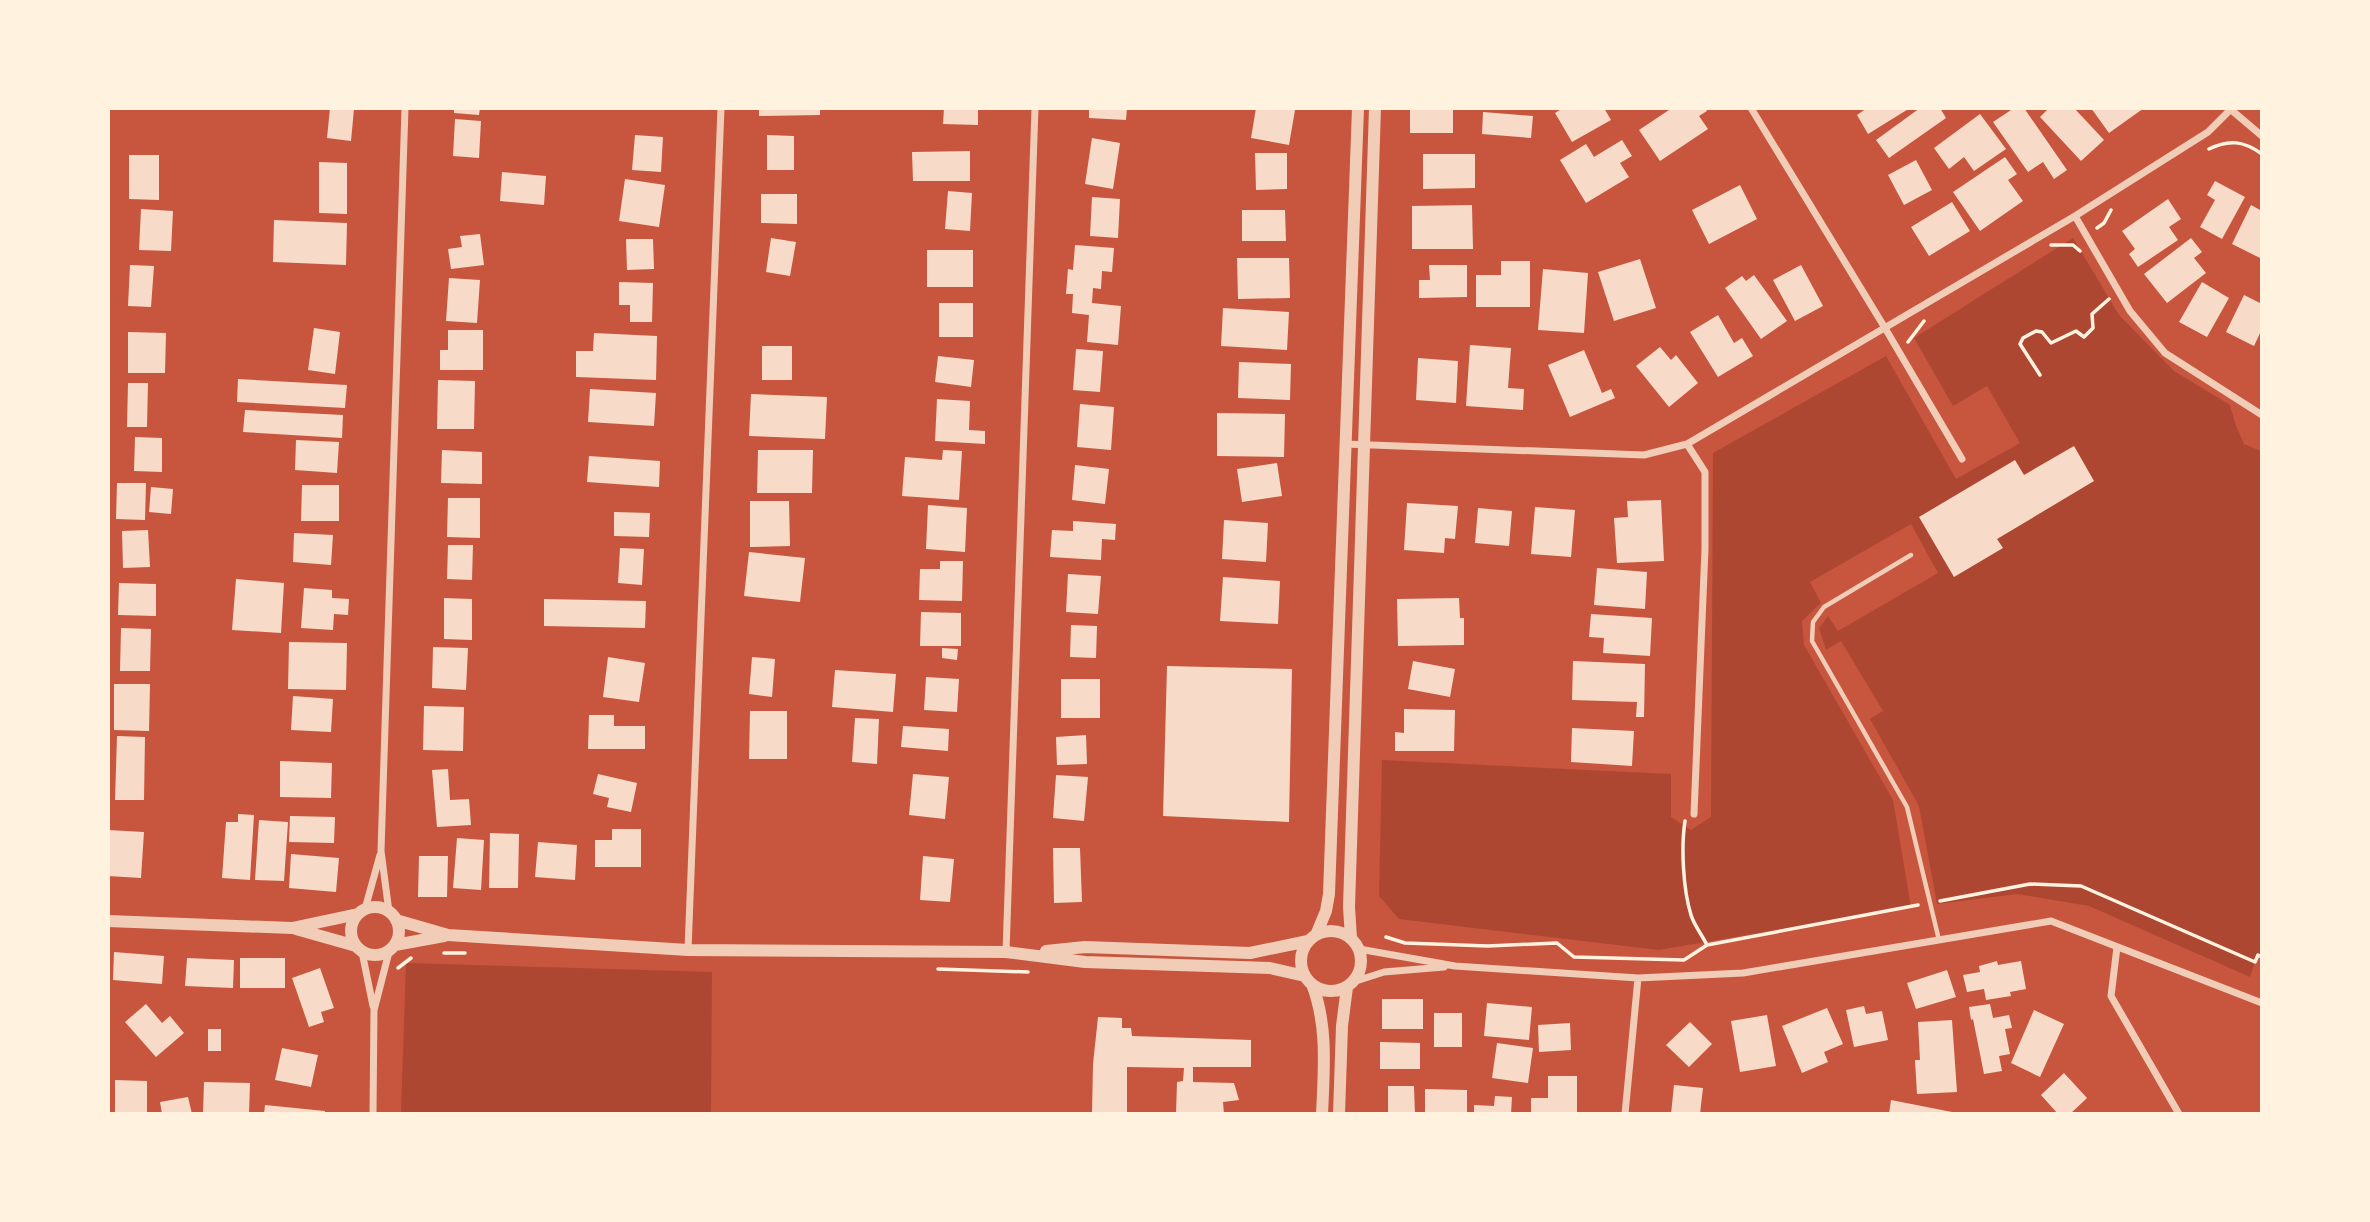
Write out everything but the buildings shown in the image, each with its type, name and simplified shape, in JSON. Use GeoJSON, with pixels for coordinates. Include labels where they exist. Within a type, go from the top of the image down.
{"type":"FeatureCollection","features":[{"type":"Feature","properties":{"kind":"street"},"geometry":{"type":"LineString","coordinates":[[374,1010],[392,948],[399,934],[381,851],[405,108]]}},
{"type":"Feature","properties":{"kind":"street"},"geometry":{"type":"LineString","coordinates":[[688,950],[722,108]]}},
{"type":"Feature","properties":{"kind":"street"},"geometry":{"type":"LineString","coordinates":[[1006,952],[1035,108]]}},
{"type":"Feature","properties":{"kind":"street"},"geometry":{"type":"LineString","coordinates":[[1322,1114],[1324,1036],[1320,1006],[1301,958],[1326,911],[1329,894],[1358,108]]}},
{"type":"Feature","properties":{"kind":"street"},"geometry":{"type":"LineString","coordinates":[[1351,938],[1349,907],[1362,445],[1375,108]]}},
{"type":"Feature","properties":{"kind":"street"},"geometry":{"type":"LineString","coordinates":[[1751,108],[1962,459]]}},
{"type":"Feature","properties":{"kind":"street"},"geometry":{"type":"LineString","coordinates":[[1344,444],[1644,455],[1688,444],[2075,216],[2208,132],[2229,109],[2262,136]]}},
{"type":"Feature","properties":{"kind":"street"},"geometry":{"type":"LineString","coordinates":[[2075,216],[2130,311],[2165,353],[2262,415]]}},
{"type":"Feature","properties":{"kind":"street"},"geometry":{"type":"LineString","coordinates":[[1688,444],[1705,472],[1694,814]]}},
{"type":"Feature","properties":{"kind":"street"},"geometry":{"type":"LineString","coordinates":[[373,1114],[374,1010],[359,949],[351,932],[381,851]]}},
{"type":"Feature","properties":{"kind":"street"},"geometry":{"type":"LineString","coordinates":[[292,928],[376,907],[393,916],[448,935],[688,950],[1006,952],[1085,962],[1270,968],[1332,991],[1384,972],[1455,966]]}},
{"type":"Feature","properties":{"kind":"street"},"geometry":{"type":"LineString","coordinates":[[108,921],[292,928],[376,956],[392,948],[448,935]]}},
{"type":"Feature","properties":{"kind":"street"},"geometry":{"type":"LineString","coordinates":[[1359,949],[1455,966],[1638,978],[1743,973],[2051,921],[2262,1003]]}},
{"type":"Feature","properties":{"kind":"street"},"geometry":{"type":"LineString","coordinates":[[1024,953],[1085,947],[1250,953],[1334,931],[1351,938],[1359,949],[1360,970],[1350,984],[1342,1026],[1339,1114]]}},
{"type":"Feature","properties":{"kind":"street"},"geometry":{"type":"LineString","coordinates":[[2117,947],[2110,996],[2179,1114]]}},
{"type":"Feature","properties":{"kind":"street"},"geometry":{"type":"LineString","coordinates":[[1625,1114],[1638,978]]}},
{"type":"Feature","properties":{"kind":"lane"},"geometry":{"type":"LineString","coordinates":[[1911,555],[1824,607],[1812,622],[1812,642],[1907,807],[1939,941]]}},
{"type":"Feature","properties":{"kind":"path"},"geometry":{"type":"LineString","coordinates":[[2200,154],[2224,142],[2235,142],[2245,144],[2262,155]]}},
{"type":"Feature","properties":{"kind":"path"},"geometry":{"type":"LineString","coordinates":[[2050,245],[2073,245],[2104,223],[2117,204]]}},
{"type":"Feature","properties":{"kind":"path"},"geometry":{"type":"LineString","coordinates":[[2073,245],[2082,253]]}},
{"type":"Feature","properties":{"kind":"path"},"geometry":{"type":"LineString","coordinates":[[2040,374],[2020,344],[2023,338],[2036,331],[2042,332],[2051,343],[2076,331],[2084,337],[2093,328],[2092,314],[2109,299]]}},
{"type":"Feature","properties":{"kind":"path"},"geometry":{"type":"LineString","coordinates":[[1897,348],[1912,340],[1927,318]]}},
{"type":"Feature","properties":{"kind":"path"},"geometry":{"type":"LineString","coordinates":[[1694,814],[1686,816],[1682,846],[1692,918],[1707,944]]}},
{"type":"Feature","properties":{"kind":"path"},"geometry":{"type":"LineString","coordinates":[[1945,900],[2030,884],[2081,886],[2255,962],[2258,955],[2262,957]]}},
{"type":"Feature","properties":{"kind":"path"},"geometry":{"type":"LineString","coordinates":[[1386,937],[1405,943],[1488,946],[1557,943],[1574,957],[1684,960],[1707,944],[1915,905]]}},
{"type":"Feature","properties":{"kind":"shaded area"},"geometry":{"type":"Polygon","coordinates":[[[2073,238],[2119,315],[2174,371],[2230,405],[2244,444],[2261,451],[2262,957],[2257,956],[2250,977],[2089,906],[2017,894],[1937,904],[1919,806],[1870,719],[1883,711],[1841,641],[1826,650],[1819,628],[1828,616],[1838,631],[1938,573],[1911,524],[1810,582],[1821,603],[1802,621],[1804,645],[1893,800],[1911,907],[1659,950],[1399,919],[1379,896],[1382,760],[1671,774],[1671,817],[1691,830],[1711,817],[1713,453],[1886,356],[1956,479],[2020,443],[1987,386],[1953,406],[1914,338],[2073,238]]]}},
{"type":"Feature","properties":{"kind":"shaded area"},"geometry":{"type":"Polygon","coordinates":[[[406,963],[712,972],[711,1113],[401,1114],[406,963]]]}}]}
